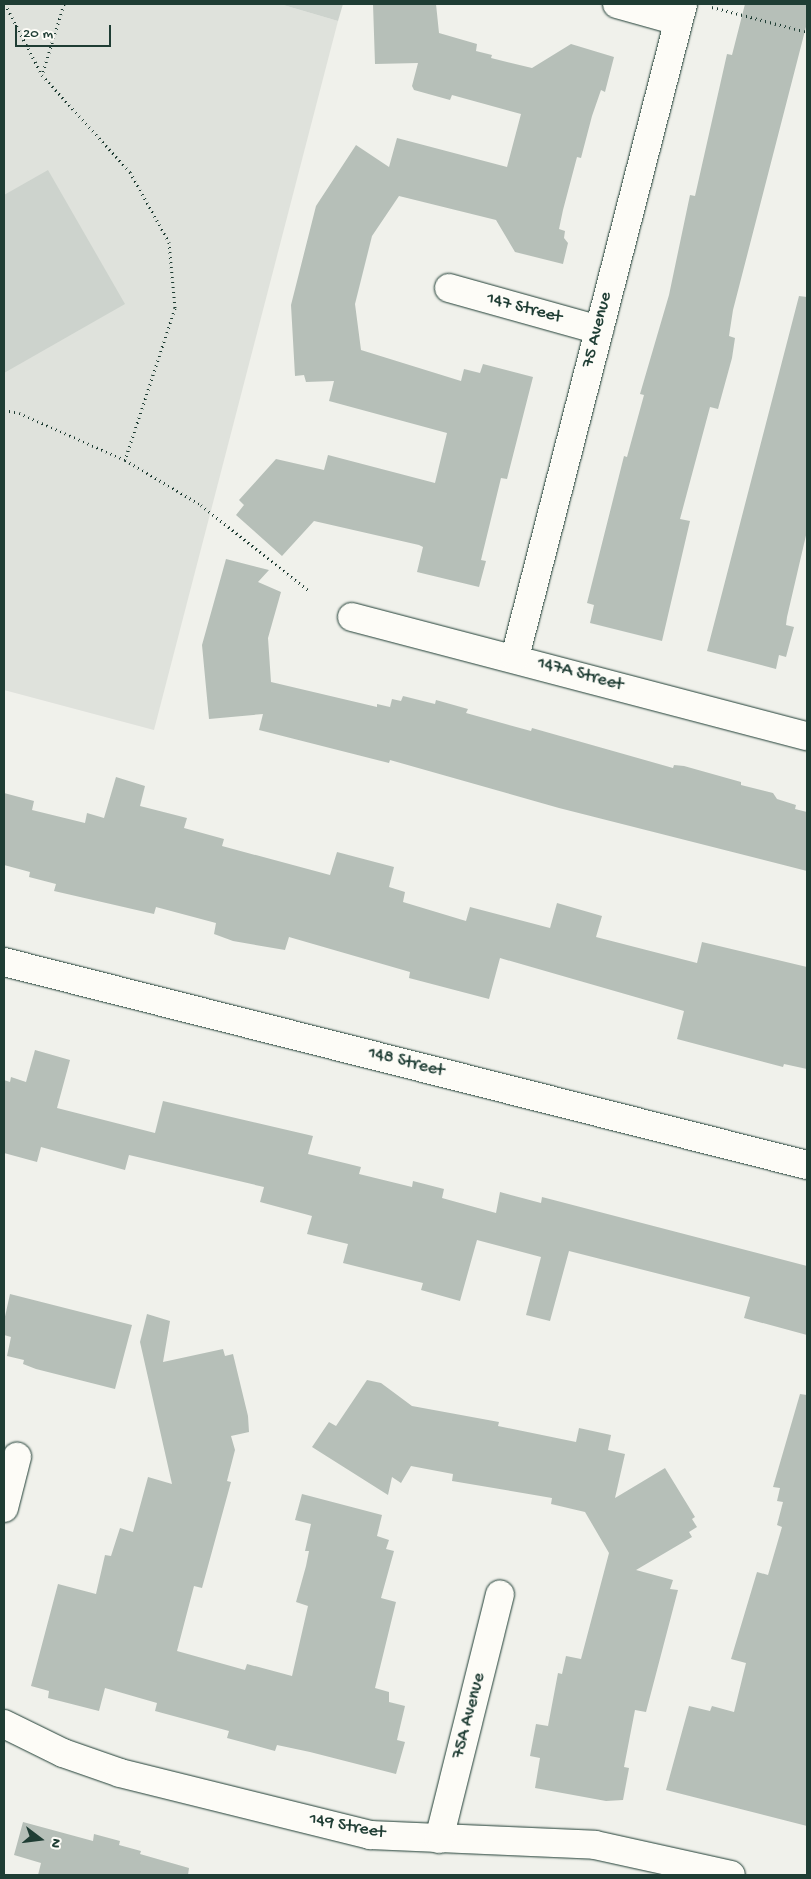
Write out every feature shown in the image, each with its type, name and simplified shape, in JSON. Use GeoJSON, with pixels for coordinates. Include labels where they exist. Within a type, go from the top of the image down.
{"type":"FeatureCollection","features":[{"type":"Feature","properties":{"kind":"street"},"geometry":{"type":"LineString","coordinates":[[617,4],[690,10]]}},
{"type":"Feature","properties":{"kind":"street","name":"75 Avenue"},"geometry":{"type":"LineString","coordinates":[[515,657],[599,330],[690,10]]}},
{"type":"Feature","properties":{"kind":"street","name":"147 Street"},"geometry":{"type":"LineString","coordinates":[[449,288],[599,330]]}},
{"type":"Feature","properties":{"kind":"street","name":"147A Street"},"geometry":{"type":"LineString","coordinates":[[352,617],[515,657],[807,736]]}},
{"type":"Feature","properties":{"kind":"street","name":"148 Street"},"geometry":{"type":"LineString","coordinates":[[4,962],[807,1165]]}},
{"type":"Feature","properties":{"kind":"street"},"geometry":{"type":"LineString","coordinates":[[4,1508],[17,1457]]}},
{"type":"Feature","properties":{"kind":"street","name":"75A Avenue"},"geometry":{"type":"LineString","coordinates":[[439,1839],[500,1594]]}},
{"type":"Feature","properties":{"kind":"street","name":"149 Street"},"geometry":{"type":"LineString","coordinates":[[4,1724],[63,1753],[120,1773],[370,1835],[595,1845],[731,1875]]}},
{"type":"Feature","properties":{"kind":"path"},"geometry":{"type":"LineString","coordinates":[[5,4],[42,75],[130,172],[169,242],[175,308],[125,460]]}},
{"type":"Feature","properties":{"kind":"path"},"geometry":{"type":"LineString","coordinates":[[42,75],[64,4]]}},
{"type":"Feature","properties":{"kind":"path"},"geometry":{"type":"LineString","coordinates":[[690,10],[807,32]]}},
{"type":"Feature","properties":{"kind":"path"},"geometry":{"type":"LineString","coordinates":[[4,410],[19,413],[125,460],[201,505],[309,591]]}},
{"type":"Feature","properties":{"kind":"shaded area"},"geometry":{"type":"Polygon","coordinates":[[[4,4],[280,4],[338,21],[154,730],[4,690],[4,4]]]}},
{"type":"Feature","properties":{"kind":"shaded area"},"geometry":{"type":"Polygon","coordinates":[[[280,4],[343,4],[338,21],[280,4]]]}},
{"type":"Feature","properties":{"kind":"shaded area"},"geometry":{"type":"Polygon","coordinates":[[[48,170],[125,304],[4,373],[4,195],[48,170]]]}},
{"type":"Feature","properties":{"kind":"building"},"geometry":{"type":"Polygon","coordinates":[[[373,4],[436,4],[439,33],[477,44],[476,51],[492,55],[491,58],[532,68],[571,44],[614,57],[605,92],[601,90],[592,116],[581,158],[577,157],[563,210],[559,229],[565,231],[564,238],[568,243],[563,264],[515,252],[496,220],[399,196],[372,236],[355,304],[361,350],[461,381],[464,369],[480,373],[483,364],[533,377],[507,479],[501,478],[481,560],[486,561],[479,587],[417,572],[423,547],[419,545],[314,521],[282,556],[236,515],[244,505],[239,500],[276,459],[324,470],[328,455],[435,483],[447,433],[329,401],[334,381],[306,382],[304,375],[295,376],[291,305],[316,206],[356,145],[389,167],[397,138],[507,167],[521,114],[452,95],[450,100],[414,90],[412,86],[418,63],[375,64],[373,4]]]}},
{"type":"Feature","properties":{"kind":"building"},"geometry":{"type":"Polygon","coordinates":[[[745,4],[807,4],[807,23],[733,310],[729,336],[735,338],[732,358],[718,409],[710,407],[680,519],[690,521],[662,641],[590,623],[594,605],[587,603],[624,456],[627,457],[644,395],[640,394],[669,295],[690,195],[695,196],[727,54],[732,55],[745,4]]]}},
{"type":"Feature","properties":{"kind":"building"},"geometry":{"type":"Polygon","coordinates":[[[799,296],[807,297],[807,531],[787,617],[786,625],[794,627],[786,657],[779,655],[776,669],[707,651],[799,296]]]}},
{"type":"Feature","properties":{"kind":"building"},"geometry":{"type":"Polygon","coordinates":[[[226,559],[269,570],[258,582],[281,592],[268,638],[271,682],[377,707],[377,704],[390,707],[392,699],[401,701],[403,696],[435,704],[436,700],[468,709],[466,713],[531,731],[532,728],[673,768],[674,765],[684,766],[741,782],[741,785],[773,793],[777,799],[796,805],[795,809],[807,812],[807,871],[559,808],[390,760],[389,763],[259,730],[263,714],[209,719],[202,645],[226,559]]]}},
{"type":"Feature","properties":{"kind":"building"},"geometry":{"type":"Polygon","coordinates":[[[116,777],[145,786],[140,806],[187,818],[184,828],[224,839],[222,846],[330,875],[337,852],[394,867],[389,887],[405,892],[403,902],[466,921],[470,907],[550,928],[557,903],[602,916],[596,937],[697,963],[702,942],[807,967],[807,1069],[784,1064],[783,1067],[677,1039],[684,1011],[500,958],[489,999],[409,978],[410,972],[289,937],[285,950],[233,941],[214,934],[216,923],[156,907],[154,914],[54,891],[56,884],[29,877],[30,872],[4,865],[4,793],[34,801],[32,810],[85,823],[87,813],[104,818],[116,777]]]}},
{"type":"Feature","properties":{"kind":"building"},"geometry":{"type":"Polygon","coordinates":[[[35,1050],[70,1060],[57,1108],[155,1133],[163,1101],[313,1136],[308,1154],[361,1167],[359,1174],[412,1187],[413,1181],[444,1189],[442,1198],[496,1213],[500,1192],[541,1203],[542,1197],[807,1266],[807,1335],[744,1318],[750,1297],[569,1251],[550,1321],[526,1315],[541,1257],[477,1240],[460,1301],[421,1290],[423,1283],[343,1263],[348,1244],[307,1234],[312,1216],[260,1202],[264,1187],[129,1155],[125,1170],[41,1147],[37,1162],[4,1153],[4,1080],[10,1082],[11,1077],[26,1082],[35,1050]]]}},
{"type":"Feature","properties":{"kind":"building"},"geometry":{"type":"Polygon","coordinates":[[[10,1294],[132,1325],[115,1389],[36,1369],[23,1364],[24,1360],[7,1356],[11,1337],[4,1335],[4,1321],[10,1294]]]}},
{"type":"Feature","properties":{"kind":"building"},"geometry":{"type":"Polygon","coordinates":[[[147,1314],[170,1321],[163,1362],[223,1349],[225,1356],[233,1354],[248,1416],[249,1432],[231,1436],[235,1450],[227,1481],[231,1482],[202,1588],[194,1586],[177,1651],[245,1670],[247,1664],[292,1676],[308,1606],[296,1602],[309,1551],[305,1551],[311,1524],[295,1520],[302,1494],[382,1515],[377,1536],[389,1540],[386,1549],[394,1551],[381,1598],[396,1602],[375,1688],[389,1692],[389,1702],[405,1706],[397,1740],[405,1742],[396,1774],[310,1752],[277,1745],[275,1751],[227,1738],[229,1731],[155,1711],[157,1703],[105,1688],[99,1711],[48,1698],[49,1691],[31,1686],[58,1584],[96,1594],[105,1555],[111,1556],[120,1528],[133,1532],[148,1477],[172,1484],[140,1342],[147,1314]]]}},
{"type":"Feature","properties":{"kind":"building"},"geometry":{"type":"Polygon","coordinates":[[[367,1380],[381,1383],[412,1406],[499,1422],[498,1426],[576,1442],[579,1428],[611,1435],[608,1450],[625,1454],[615,1498],[665,1468],[695,1517],[692,1519],[697,1527],[689,1532],[692,1537],[636,1570],[673,1580],[670,1589],[678,1590],[646,1712],[635,1710],[624,1767],[629,1768],[623,1800],[606,1801],[535,1788],[540,1758],[530,1756],[536,1724],[548,1726],[558,1673],[562,1674],[566,1656],[581,1659],[609,1553],[585,1512],[551,1504],[552,1498],[452,1481],[453,1474],[411,1466],[401,1483],[392,1477],[388,1495],[312,1447],[329,1422],[336,1426],[367,1380]]]}},
{"type":"Feature","properties":{"kind":"building"},"geometry":{"type":"Polygon","coordinates":[[[800,1394],[807,1395],[807,1826],[666,1790],[689,1706],[710,1711],[712,1706],[734,1712],[746,1663],[731,1659],[757,1572],[768,1575],[782,1527],[777,1525],[783,1502],[777,1501],[780,1488],[773,1487],[800,1394]]]}},
{"type":"Feature","properties":{"kind":"building"},"geometry":{"type":"Polygon","coordinates":[[[23,1822],[93,1841],[94,1834],[120,1841],[119,1845],[141,1851],[140,1854],[189,1868],[188,1875],[38,1875],[41,1863],[14,1855],[23,1822]]]}}]}
